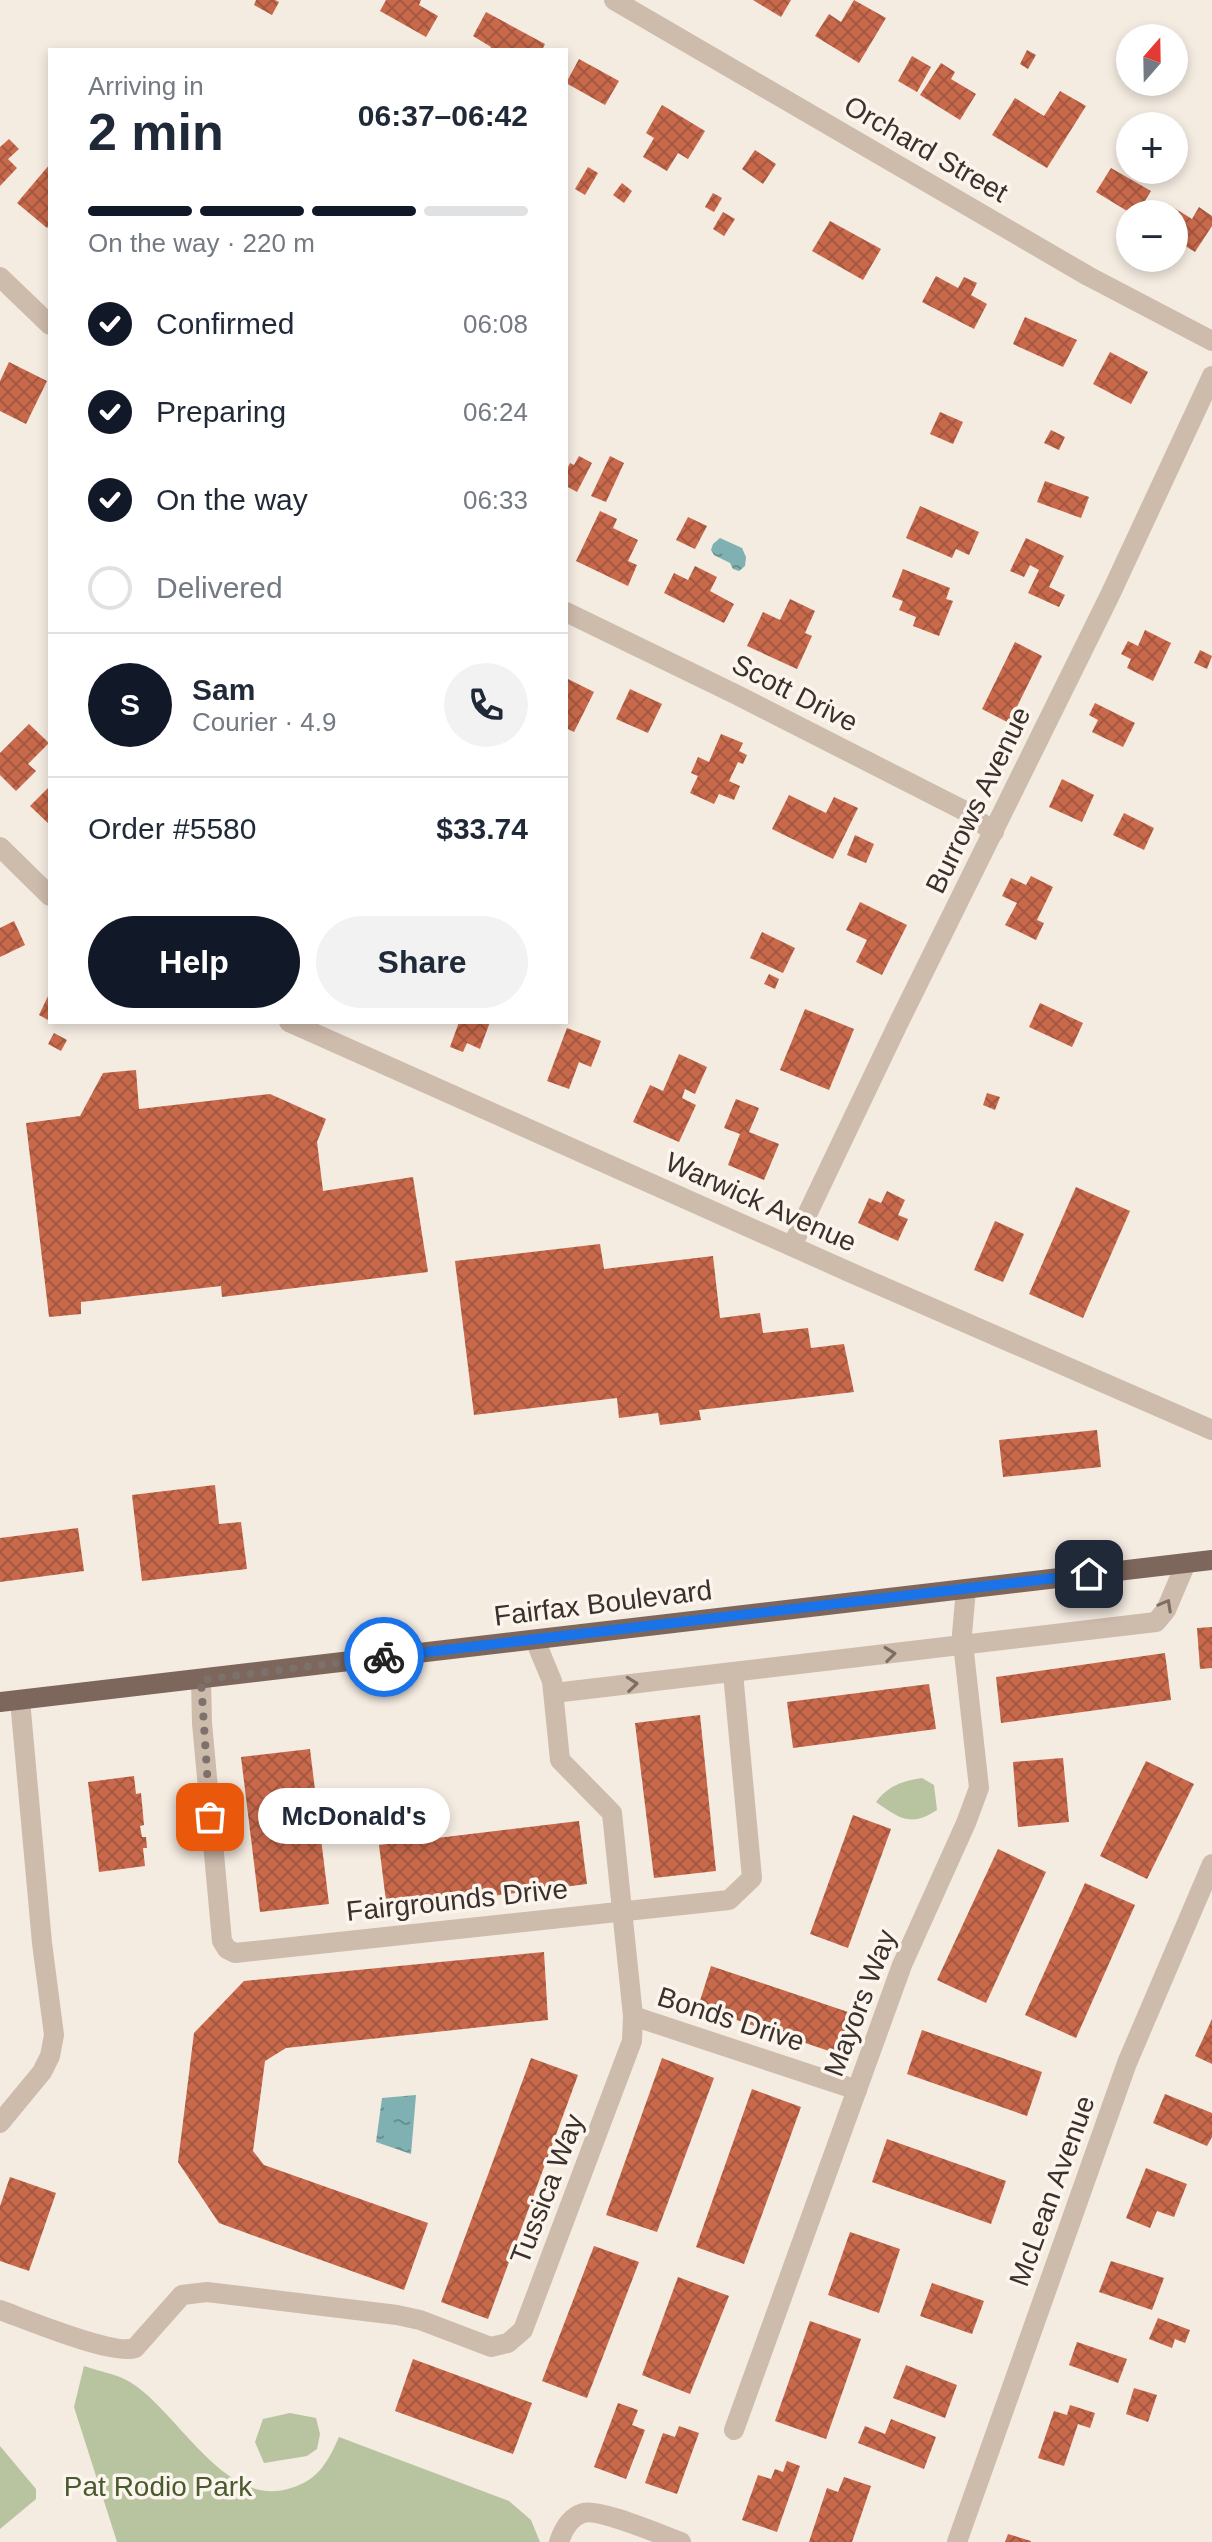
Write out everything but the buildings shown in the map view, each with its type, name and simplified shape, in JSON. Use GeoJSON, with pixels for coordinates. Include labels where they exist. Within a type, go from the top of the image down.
{"type":"FeatureCollection","features":[{"type":"Feature","properties":{"kind":"main road","name":"Fairfax Boulevard"},"geometry":{"type":"LineString","coordinates":[[10,1701],[1212,1560]]}},
{"type":"Feature","properties":{"kind":"street","name":"Orchard Street"},"geometry":{"type":"LineString","coordinates":[[614,0],[1088,276],[1212,341]]}},
{"type":"Feature","properties":{"kind":"street"},"geometry":{"type":"LineString","coordinates":[[0,277],[48,323]]}},
{"type":"Feature","properties":{"kind":"street","name":"Burrows Avenue"},"geometry":{"type":"LineString","coordinates":[[792,1246],[1110,595],[1212,376]]}},
{"type":"Feature","properties":{"kind":"street","name":"Scott Drive"},"geometry":{"type":"LineString","coordinates":[[568,613],[963,810],[994,832]]}},
{"type":"Feature","properties":{"kind":"street"},"geometry":{"type":"LineString","coordinates":[[4,860],[48,894]]}},
{"type":"Feature","properties":{"kind":"street","name":"Warwick Avenue"},"geometry":{"type":"LineString","coordinates":[[293,1024],[1212,1430]]}},
{"type":"Feature","properties":{"kind":"street"},"geometry":{"type":"LineString","coordinates":[[554,1693],[1156,1622],[1166,1610],[1186,1563]]}},
{"type":"Feature","properties":{"kind":"street","name":"Mayors Way"},"geometry":{"type":"LineString","coordinates":[[734,2430],[902,1965],[979,1788],[963,1646],[966,1589]]}},
{"type":"Feature","properties":{"kind":"street","name":"Tussica Way"},"geometry":{"type":"LineString","coordinates":[[0,2310],[104,2346],[128,2350],[135,2348],[182,2295],[207,2292],[397,2315],[420,2320],[491,2347],[508,2343],[523,2330],[632,2041],[633,2016],[612,1813],[560,1760],[552,1681],[535,1640]]}},
{"type":"Feature","properties":{"kind":"street","name":"Fairgrounds Drive"},"geometry":{"type":"LineString","coordinates":[[201,1680],[202,1723],[222,1941],[227,1949],[235,1953],[729,1900],[752,1878],[733,1673]]}},
{"type":"Feature","properties":{"kind":"street"},"geometry":{"type":"LineString","coordinates":[[0,2123],[42,2072],[50,2056],[54,2035],[10,1701]]}},
{"type":"Feature","properties":{"kind":"street","name":"McLean Avenue"},"geometry":{"type":"LineString","coordinates":[[957,2542],[1127,2063],[1212,1864]]}},
{"type":"Feature","properties":{"kind":"street","name":"Bonds Drive"},"geometry":{"type":"LineString","coordinates":[[633,2016],[857,2090]]}},
{"type":"Feature","properties":{"kind":"street"},"geometry":{"type":"LineString","coordinates":[[559,2542],[574,2518],[586,2513],[599,2513],[681,2542]]}},
{"type":"Feature","properties":{"kind":"green space"},"geometry":{"type":"Polygon","coordinates":[[[922,1778],[934,1785],[937,1810],[928,1815],[906,1819],[876,1802],[896,1785],[922,1778]]]}},
{"type":"Feature","properties":{"kind":"green space","name":"Pat Rodio Park"},"geometry":{"type":"Polygon","coordinates":[[[84,2366],[130,2382],[167,2414],[224,2472],[245,2485],[267,2491],[300,2485],[321,2469],[339,2437],[509,2501],[531,2520],[540,2542],[117,2542],[74,2407],[84,2366]]]}},
{"type":"Feature","properties":{"kind":"green space"},"geometry":{"type":"Polygon","coordinates":[[[290,2413],[316,2418],[320,2434],[317,2449],[307,2456],[264,2463],[255,2442],[263,2419],[290,2413]]]}},
{"type":"Feature","properties":{"kind":"green space"},"geometry":{"type":"Polygon","coordinates":[[[0,2446],[36,2489],[36,2499],[0,2529],[0,2446]]]}},
{"type":"Feature","properties":{"kind":"water"},"geometry":{"type":"Polygon","coordinates":[[[720,538],[742,548],[746,557],[745,566],[739,571],[711,550],[720,538]]]}},
{"type":"Feature","properties":{"kind":"water"},"geometry":{"type":"Polygon","coordinates":[[[416,2095],[411,2154],[376,2142],[382,2098],[416,2095]]]}},
{"type":"Feature","properties":{"kind":"way so far"},"geometry":{"type":"LineString","coordinates":[[210,1817],[201,1680],[384,1657]]}},
{"type":"Feature","properties":{"kind":"place","name":"McDonald's"},"geometry":{"type":"Point","coordinates":[210,1817]}},
{"type":"Feature","properties":{"kind":"route"},"geometry":{"type":"LineString","coordinates":[[384,1657],[1089,1574]]}}]}
